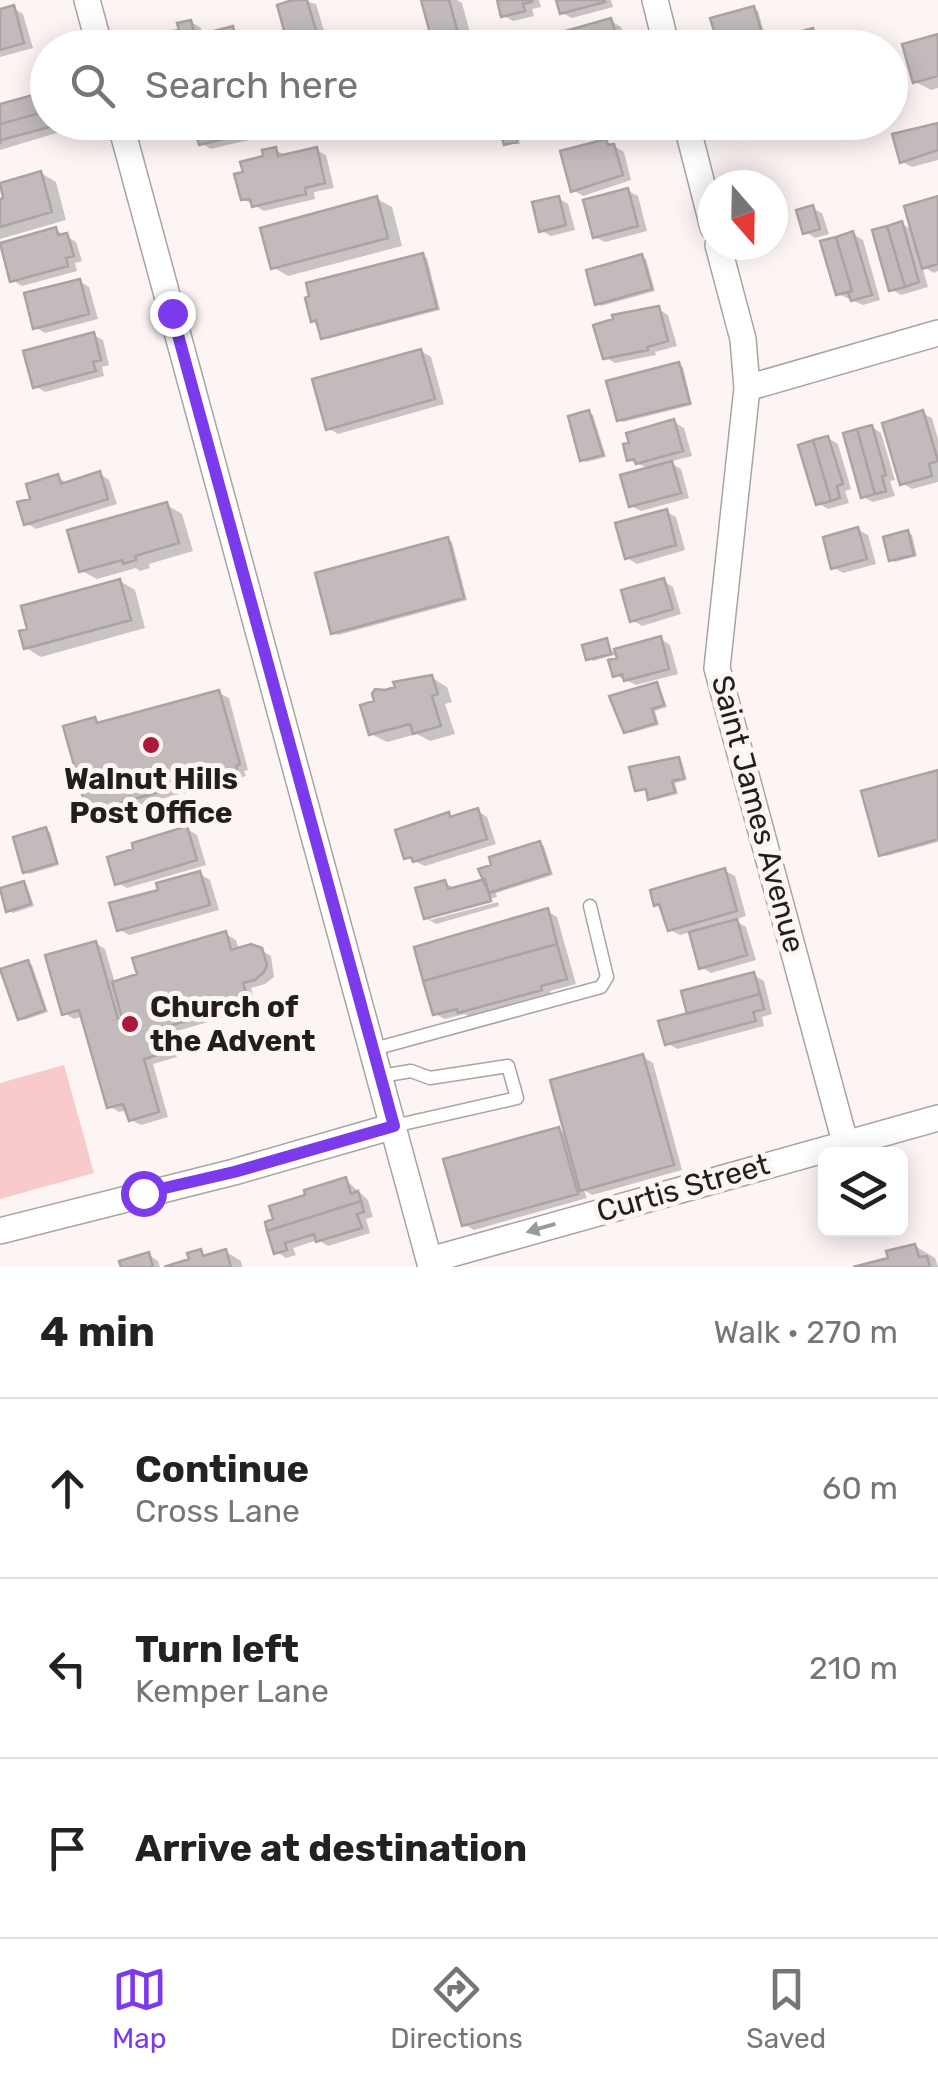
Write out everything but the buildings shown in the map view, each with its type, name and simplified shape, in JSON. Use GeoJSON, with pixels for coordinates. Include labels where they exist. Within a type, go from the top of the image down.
{"type":"FeatureCollection","features":[{"type":"Feature","properties":{"kind":"street"},"geometry":{"type":"LineString","coordinates":[[654,0],[662,30]]}},
{"type":"Feature","properties":{"kind":"street"},"geometry":{"type":"LineString","coordinates":[[94,2],[98,30]]}},
{"type":"Feature","properties":{"kind":"street"},"geometry":{"type":"LineString","coordinates":[[125,140],[430,1264]]}},
{"type":"Feature","properties":{"kind":"street"},"geometry":{"type":"LineString","coordinates":[[691,140],[698,170]]}},
{"type":"Feature","properties":{"kind":"street","name":"Saint James Avenue"},"geometry":{"type":"LineString","coordinates":[[722,260],[743,339],[747,388],[718,668],[845,1142]]}},
{"type":"Feature","properties":{"kind":"street"},"geometry":{"type":"LineString","coordinates":[[747,388],[938,332]]}},
{"type":"Feature","properties":{"kind":"street","name":"Curtis Street"},"geometry":{"type":"LineString","coordinates":[[430,1264],[938,1118]]}},
{"type":"Feature","properties":{"kind":"street"},"geometry":{"type":"LineString","coordinates":[[0,1232],[394,1126]]}},
{"type":"Feature","properties":{"kind":"lane"},"geometry":{"type":"LineString","coordinates":[[374,1049],[601,987],[608,977],[590,906]]}},
{"type":"Feature","properties":{"kind":"lane"},"geometry":{"type":"LineString","coordinates":[[381,1076],[411,1071],[430,1078],[508,1066],[517,1098],[394,1126]]}},
{"type":"Feature","properties":{"kind":"shaded area"},"geometry":{"type":"Polygon","coordinates":[[[64,1065],[94,1173],[0,1199],[0,1083],[64,1065]]]}},
{"type":"Feature","properties":{"kind":"place","name":"Walnut Hills Post Office"},"geometry":{"type":"Point","coordinates":[151,745]}},
{"type":"Feature","properties":{"kind":"place","name":"Church of the Advent"},"geometry":{"type":"Point","coordinates":[130,1024]}},
{"type":"Feature","properties":{"kind":"route"},"geometry":{"type":"LineString","coordinates":[[143,1193],[234,1172],[394,1126],[172,313]]}}]}
